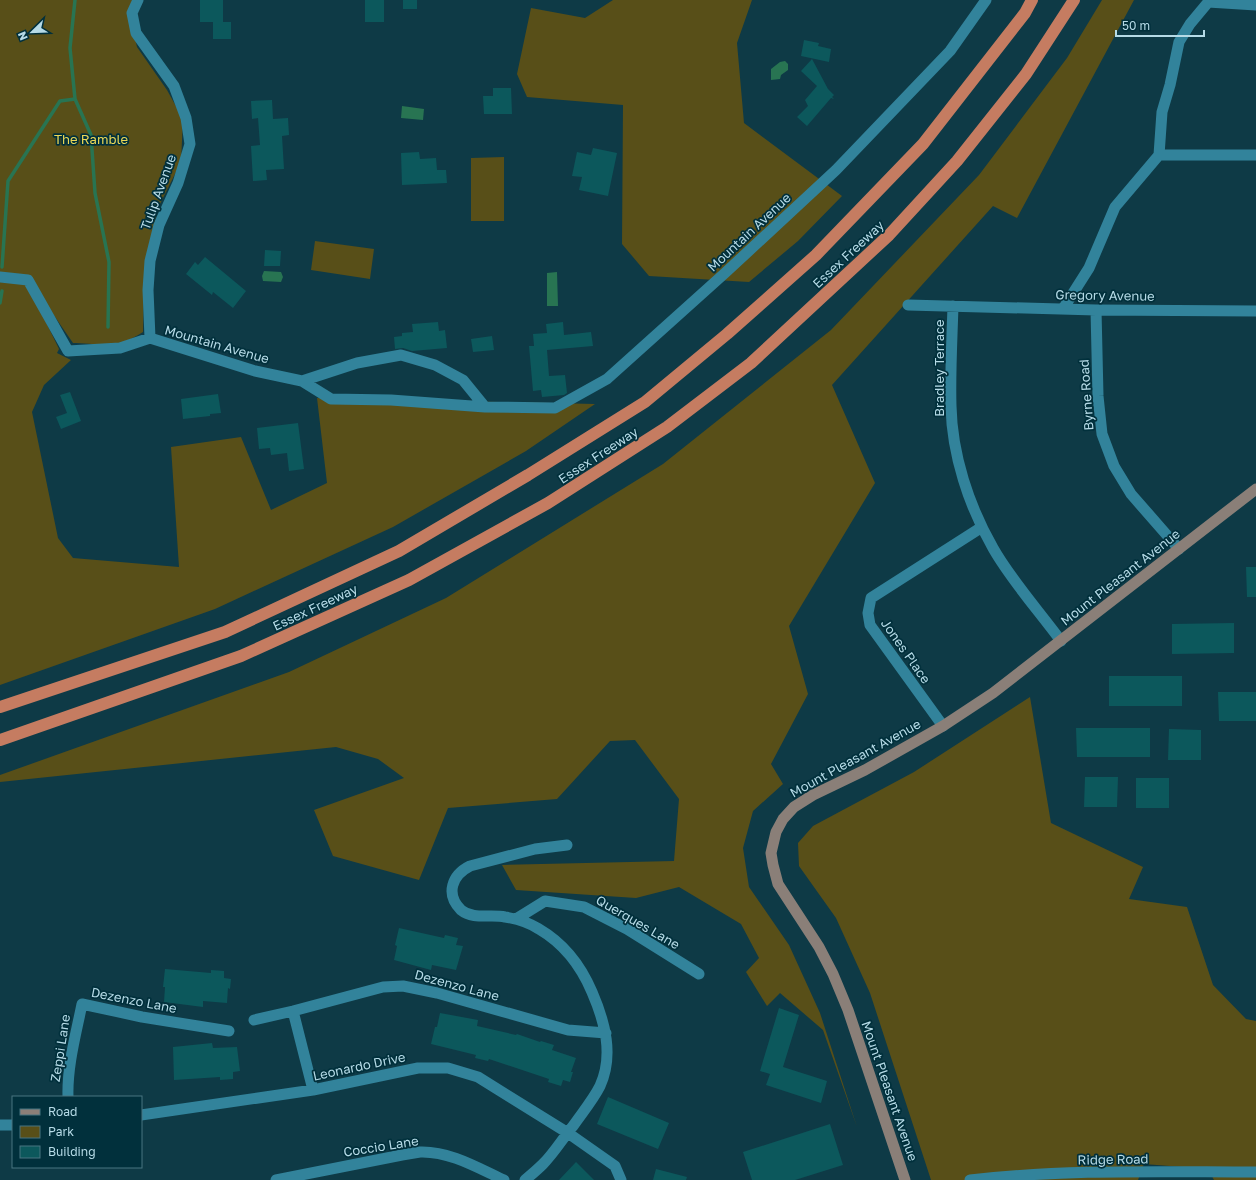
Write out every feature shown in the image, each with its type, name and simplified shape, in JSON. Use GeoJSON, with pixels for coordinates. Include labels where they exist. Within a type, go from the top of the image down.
{"type":"FeatureCollection","features":[{"type":"Feature","properties":{"kind":"highway","name":"Essex Freeway"},"geometry":{"type":"LineString","coordinates":[[0,707],[225,632],[398,551],[528,475],[645,402],[727,334],[816,255],[923,144],[1025,12],[1032,0]]}},
{"type":"Feature","properties":{"kind":"highway","name":"Essex Freeway"},"geometry":{"type":"LineString","coordinates":[[0,740],[241,656],[409,580],[548,503],[667,427],[751,362],[889,236],[957,161],[1021,80],[1074,0]]}},
{"type":"Feature","properties":{"kind":"main road","name":"Mount Pleasant Avenue"},"geometry":{"type":"LineString","coordinates":[[905,1180],[848,1010],[833,974],[819,947],[778,884],[772,865],[772,853],[776,832],[783,819],[794,807],[865,770],[943,726],[993,693],[1256,489]]}},
{"type":"Feature","properties":{"kind":"street","name":"Tulip Avenue"},"geometry":{"type":"LineString","coordinates":[[138,0],[132,13],[136,33],[174,86],[186,118],[190,144],[178,183],[159,226],[150,261],[148,290],[150,338]]}},
{"type":"Feature","properties":{"kind":"street","name":"Mountain Avenue"},"geometry":{"type":"LineString","coordinates":[[0,277],[28,280],[68,351],[120,348],[150,338],[255,371],[302,381],[331,399],[391,400],[485,407],[555,408],[607,379],[725,273],[836,170],[950,52],[986,0]]}},
{"type":"Feature","properties":{"kind":"street"},"geometry":{"type":"LineString","coordinates":[[1063,309],[1089,268],[1115,207],[1159,155],[1162,112],[1179,42],[1190,24],[1209,1],[1256,4]]}},
{"type":"Feature","properties":{"kind":"street"},"geometry":{"type":"LineString","coordinates":[[1159,155],[1256,155]]}},
{"type":"Feature","properties":{"kind":"street","name":"Gregory Avenue"},"geometry":{"type":"LineString","coordinates":[[908,305],[1096,310],[1256,311]]}},
{"type":"Feature","properties":{"kind":"street","name":"Bradley Terrace"},"geometry":{"type":"LineString","coordinates":[[953,306],[951,408],[955,442],[962,475],[982,527],[993,548],[1007,570],[1061,641]]}},
{"type":"Feature","properties":{"kind":"street","name":"Byrne Road"},"geometry":{"type":"LineString","coordinates":[[1096,310],[1098,396],[1102,434],[1114,466],[1131,494],[1178,549]]}},
{"type":"Feature","properties":{"kind":"street","name":"Mountain Avenue"},"geometry":{"type":"LineString","coordinates":[[302,381],[358,363],[401,355],[435,365],[463,380],[485,407]]}},
{"type":"Feature","properties":{"kind":"street","name":"Jones Place"},"geometry":{"type":"LineString","coordinates":[[943,726],[870,624],[868,613],[871,598],[982,527]]}},
{"type":"Feature","properties":{"kind":"street"},"geometry":{"type":"LineString","coordinates":[[525,1180],[544,1163],[591,1102],[600,1085],[605,1069],[607,1052],[606,1033],[599,1009],[586,976],[559,943],[522,920],[503,916],[470,915],[457,906],[452,890],[457,875],[463,869],[470,866],[536,849],[567,845]]}},
{"type":"Feature","properties":{"kind":"street","name":"Querques Lane"},"geometry":{"type":"LineString","coordinates":[[516,919],[545,901],[584,907],[627,929],[699,974]]}},
{"type":"Feature","properties":{"kind":"street","name":"Dezenzo Lane"},"geometry":{"type":"LineString","coordinates":[[254,1020],[383,987],[404,986],[436,993],[568,1030],[606,1033]]}},
{"type":"Feature","properties":{"kind":"street","name":"Dezenzo Lane"},"geometry":{"type":"LineString","coordinates":[[82,1004],[142,1017],[229,1031]]}},
{"type":"Feature","properties":{"kind":"street","name":"Zeppi Lane"},"geometry":{"type":"LineString","coordinates":[[68,1096],[67,1085],[71,1058],[82,1004]]}},
{"type":"Feature","properties":{"kind":"street"},"geometry":{"type":"LineString","coordinates":[[293,1011],[313,1090]]}},
{"type":"Feature","properties":{"kind":"street","name":"Leonardo Drive"},"geometry":{"type":"LineString","coordinates":[[142,1114],[313,1090],[418,1068],[448,1068],[478,1076],[568,1133],[615,1166],[621,1180]]}},
{"type":"Feature","properties":{"kind":"street"},"geometry":{"type":"LineString","coordinates":[[0,1125],[12,1125]]}},
{"type":"Feature","properties":{"kind":"street","name":"Coccio Lane"},"geometry":{"type":"LineString","coordinates":[[276,1180],[308,1177],[421,1152],[443,1155],[461,1160],[504,1180]]}},
{"type":"Feature","properties":{"kind":"street","name":"Ridge Road"},"geometry":{"type":"LineString","coordinates":[[970,1180],[1012,1175],[1088,1172],[1256,1172]]}},
{"type":"Feature","properties":{"kind":"green space","name":"The Ramble"},"geometry":{"type":"Polygon","coordinates":[[[0,0],[135,0],[129,13],[137,47],[167,90],[183,119],[181,162],[157,210],[144,286],[143,332],[124,342],[108,345],[73,343],[26,275],[0,272],[0,0]]]}},
{"type":"Feature","properties":{"kind":"green space"},"geometry":{"type":"Polygon","coordinates":[[[613,0],[752,0],[737,43],[744,123],[842,196],[798,241],[749,282],[649,276],[622,244],[623,105],[527,97],[517,74],[531,8],[585,18],[613,0]]]}},
{"type":"Feature","properties":{"kind":"green space"},"geometry":{"type":"Polygon","coordinates":[[[1102,0],[1134,0],[1017,218],[993,206],[832,385],[875,483],[789,626],[808,694],[771,764],[783,784],[753,811],[743,848],[749,887],[789,945],[820,1013],[857,1127],[823,1030],[780,993],[767,1006],[746,972],[759,958],[741,924],[679,887],[636,898],[516,890],[502,865],[674,861],[679,799],[635,740],[610,741],[557,799],[448,808],[419,880],[333,856],[314,810],[404,778],[378,759],[336,747],[0,782],[0,775],[289,672],[446,598],[663,464],[831,330],[979,175],[1067,58],[1102,0]]]}},
{"type":"Feature","properties":{"kind":"green space"},"geometry":{"type":"Polygon","coordinates":[[[504,157],[504,221],[471,221],[471,158],[504,157]]]}},
{"type":"Feature","properties":{"kind":"green space"},"geometry":{"type":"Polygon","coordinates":[[[315,241],[374,249],[370,279],[311,270],[315,241]]]}},
{"type":"Feature","properties":{"kind":"green space"},"geometry":{"type":"Polygon","coordinates":[[[0,282],[27,283],[59,349],[57,353],[71,360],[44,385],[32,412],[58,538],[73,558],[179,567],[171,447],[241,437],[271,510],[327,483],[317,398],[595,404],[526,451],[393,527],[215,609],[0,685],[0,282]]]}},
{"type":"Feature","properties":{"kind":"green space"},"geometry":{"type":"Polygon","coordinates":[[[1030,697],[1051,823],[1143,867],[1129,899],[1187,907],[1213,985],[1246,1019],[1256,1021],[1256,1180],[1214,1180],[1208,1169],[1144,1164],[1138,1180],[931,1180],[870,993],[836,918],[799,866],[798,843],[813,826],[914,772],[1030,697]]]}},
{"type":"Feature","properties":{"kind":"shaded area"},"geometry":{"type":"Polygon","coordinates":[[[785,61],[788,64],[788,70],[781,75],[780,79],[771,80],[771,69],[780,62],[785,61]]]}},
{"type":"Feature","properties":{"kind":"shaded area"},"geometry":{"type":"Polygon","coordinates":[[[402,106],[424,109],[423,120],[401,118],[402,106]]]}},
{"type":"Feature","properties":{"kind":"shaded area"},"geometry":{"type":"Polygon","coordinates":[[[264,271],[281,272],[283,277],[281,282],[263,281],[262,276],[264,271]]]}},
{"type":"Feature","properties":{"kind":"shaded area"},"geometry":{"type":"Polygon","coordinates":[[[557,272],[558,306],[547,306],[547,273],[557,272]]]}},
{"type":"Feature","properties":{"kind":"building"},"geometry":{"type":"Polygon","coordinates":[[[200,0],[223,0],[223,22],[231,22],[231,39],[213,39],[213,22],[200,22],[200,0]]]}},
{"type":"Feature","properties":{"kind":"building"},"geometry":{"type":"Polygon","coordinates":[[[365,0],[384,0],[384,22],[365,22],[365,0]]]}},
{"type":"Feature","properties":{"kind":"building"},"geometry":{"type":"Polygon","coordinates":[[[403,0],[417,0],[417,9],[403,9],[403,0]]]}},
{"type":"Feature","properties":{"kind":"building"},"geometry":{"type":"Polygon","coordinates":[[[804,40],[819,43],[818,46],[831,49],[829,62],[801,56],[804,40]]]}},
{"type":"Feature","properties":{"kind":"building"},"geometry":{"type":"Polygon","coordinates":[[[812,59],[828,89],[834,95],[832,97],[834,99],[831,98],[807,126],[797,117],[808,106],[805,100],[817,86],[801,71],[812,59]]]}},
{"type":"Feature","properties":{"kind":"building"},"geometry":{"type":"Polygon","coordinates":[[[493,88],[511,88],[512,114],[484,114],[483,96],[493,96],[493,88]]]}},
{"type":"Feature","properties":{"kind":"building"},"geometry":{"type":"Polygon","coordinates":[[[272,100],[273,119],[288,118],[289,135],[282,136],[284,169],[266,170],[267,180],[253,181],[251,146],[260,145],[258,118],[252,119],[251,101],[272,100]]]}},
{"type":"Feature","properties":{"kind":"building"},"geometry":{"type":"Polygon","coordinates":[[[593,148],[617,153],[608,196],[579,190],[582,177],[572,176],[577,152],[591,155],[593,148]]]}},
{"type":"Feature","properties":{"kind":"building"},"geometry":{"type":"Polygon","coordinates":[[[419,152],[420,159],[436,158],[437,170],[446,170],[447,183],[402,185],[401,153],[419,152]]]}},
{"type":"Feature","properties":{"kind":"building"},"geometry":{"type":"Polygon","coordinates":[[[265,250],[281,251],[280,266],[264,266],[265,250]]]}},
{"type":"Feature","properties":{"kind":"building"},"geometry":{"type":"Polygon","coordinates":[[[205,257],[246,291],[233,308],[213,292],[212,295],[186,274],[195,262],[198,265],[205,257]]]}},
{"type":"Feature","properties":{"kind":"building"},"geometry":{"type":"Polygon","coordinates":[[[438,322],[439,331],[445,330],[447,348],[412,351],[403,348],[395,349],[394,337],[402,336],[402,333],[413,332],[412,324],[438,322]]]}},
{"type":"Feature","properties":{"kind":"building"},"geometry":{"type":"Polygon","coordinates":[[[563,322],[564,335],[591,332],[593,346],[547,350],[549,376],[565,375],[567,393],[564,395],[542,397],[541,390],[533,391],[529,346],[534,346],[533,334],[547,333],[546,324],[563,322]]]}},
{"type":"Feature","properties":{"kind":"building"},"geometry":{"type":"Polygon","coordinates":[[[492,336],[494,350],[473,352],[471,339],[492,336]]]}},
{"type":"Feature","properties":{"kind":"building"},"geometry":{"type":"Polygon","coordinates":[[[70,392],[81,421],[61,429],[56,417],[67,413],[60,395],[70,392]]]}},
{"type":"Feature","properties":{"kind":"building"},"geometry":{"type":"Polygon","coordinates":[[[218,394],[221,413],[210,414],[210,416],[183,419],[181,399],[218,394]]]}},
{"type":"Feature","properties":{"kind":"building"},"geometry":{"type":"Polygon","coordinates":[[[298,423],[304,469],[289,471],[287,453],[271,455],[270,448],[259,449],[257,428],[298,423]]]}},
{"type":"Feature","properties":{"kind":"building"},"geometry":{"type":"Polygon","coordinates":[[[1246,567],[1256,567],[1256,597],[1247,597],[1246,567]]]}},
{"type":"Feature","properties":{"kind":"building"},"geometry":{"type":"Polygon","coordinates":[[[1234,623],[1234,653],[1172,654],[1172,624],[1234,623]]]}},
{"type":"Feature","properties":{"kind":"building"},"geometry":{"type":"Polygon","coordinates":[[[1109,676],[1182,676],[1182,706],[1109,706],[1109,676]]]}},
{"type":"Feature","properties":{"kind":"building"},"geometry":{"type":"Polygon","coordinates":[[[1218,692],[1256,692],[1256,721],[1219,721],[1218,692]]]}},
{"type":"Feature","properties":{"kind":"building"},"geometry":{"type":"Polygon","coordinates":[[[1076,728],[1150,728],[1150,757],[1077,757],[1076,728]]]}},
{"type":"Feature","properties":{"kind":"building"},"geometry":{"type":"Polygon","coordinates":[[[1169,729],[1201,730],[1201,760],[1168,760],[1169,729]]]}},
{"type":"Feature","properties":{"kind":"building"},"geometry":{"type":"Polygon","coordinates":[[[1085,777],[1118,777],[1117,807],[1084,807],[1085,777]]]}},
{"type":"Feature","properties":{"kind":"building"},"geometry":{"type":"Polygon","coordinates":[[[1136,778],[1169,778],[1169,808],[1136,808],[1136,778]]]}},
{"type":"Feature","properties":{"kind":"building"},"geometry":{"type":"Polygon","coordinates":[[[399,928],[444,938],[445,935],[458,938],[456,945],[463,946],[456,970],[432,965],[431,970],[394,960],[397,946],[395,945],[399,928]]]}},
{"type":"Feature","properties":{"kind":"building"},"geometry":{"type":"Polygon","coordinates":[[[165,969],[211,973],[211,970],[224,971],[224,978],[231,979],[230,989],[228,988],[227,1003],[203,1001],[203,1007],[164,1002],[165,987],[163,987],[165,969]]]}},
{"type":"Feature","properties":{"kind":"building"},"geometry":{"type":"Polygon","coordinates":[[[779,1008],[799,1015],[783,1067],[827,1081],[821,1103],[766,1085],[770,1074],[760,1071],[779,1008]]]}},
{"type":"Feature","properties":{"kind":"building"},"geometry":{"type":"Polygon","coordinates":[[[440,1013],[478,1020],[477,1026],[517,1034],[554,1045],[552,1050],[576,1058],[571,1072],[573,1072],[570,1082],[563,1080],[561,1086],[548,1082],[549,1079],[489,1059],[488,1061],[475,1058],[476,1055],[431,1044],[440,1013]]]}},
{"type":"Feature","properties":{"kind":"building"},"geometry":{"type":"Polygon","coordinates":[[[212,1043],[213,1048],[237,1047],[240,1071],[233,1072],[233,1079],[220,1080],[220,1077],[174,1080],[173,1047],[212,1043]]]}},
{"type":"Feature","properties":{"kind":"building"},"geometry":{"type":"Polygon","coordinates":[[[608,1097],[669,1123],[658,1149],[597,1124],[608,1097]]]}},
{"type":"Feature","properties":{"kind":"building"},"geometry":{"type":"Polygon","coordinates":[[[830,1124],[843,1165],[795,1180],[752,1180],[743,1152],[830,1124]]]}},
{"type":"Feature","properties":{"kind":"building"},"geometry":{"type":"Polygon","coordinates":[[[576,1162],[594,1180],[559,1180],[576,1162]]]}},
{"type":"Feature","properties":{"kind":"building"},"geometry":{"type":"Polygon","coordinates":[[[656,1169],[687,1177],[686,1180],[653,1180],[656,1169]]]}},
{"type":"Feature","properties":{"kind":"waterway"},"geometry":{"type":"LineString","coordinates":[[75,0],[70,48],[75,99],[91,135],[95,193],[109,262],[108,327]]}},
{"type":"Feature","properties":{"kind":"waterway"},"geometry":{"type":"LineString","coordinates":[[2,267],[8,181],[60,101],[75,99]]}},
{"type":"Feature","properties":{"kind":"waterway"},"geometry":{"type":"LineString","coordinates":[[0,303],[2,291]]}}]}
